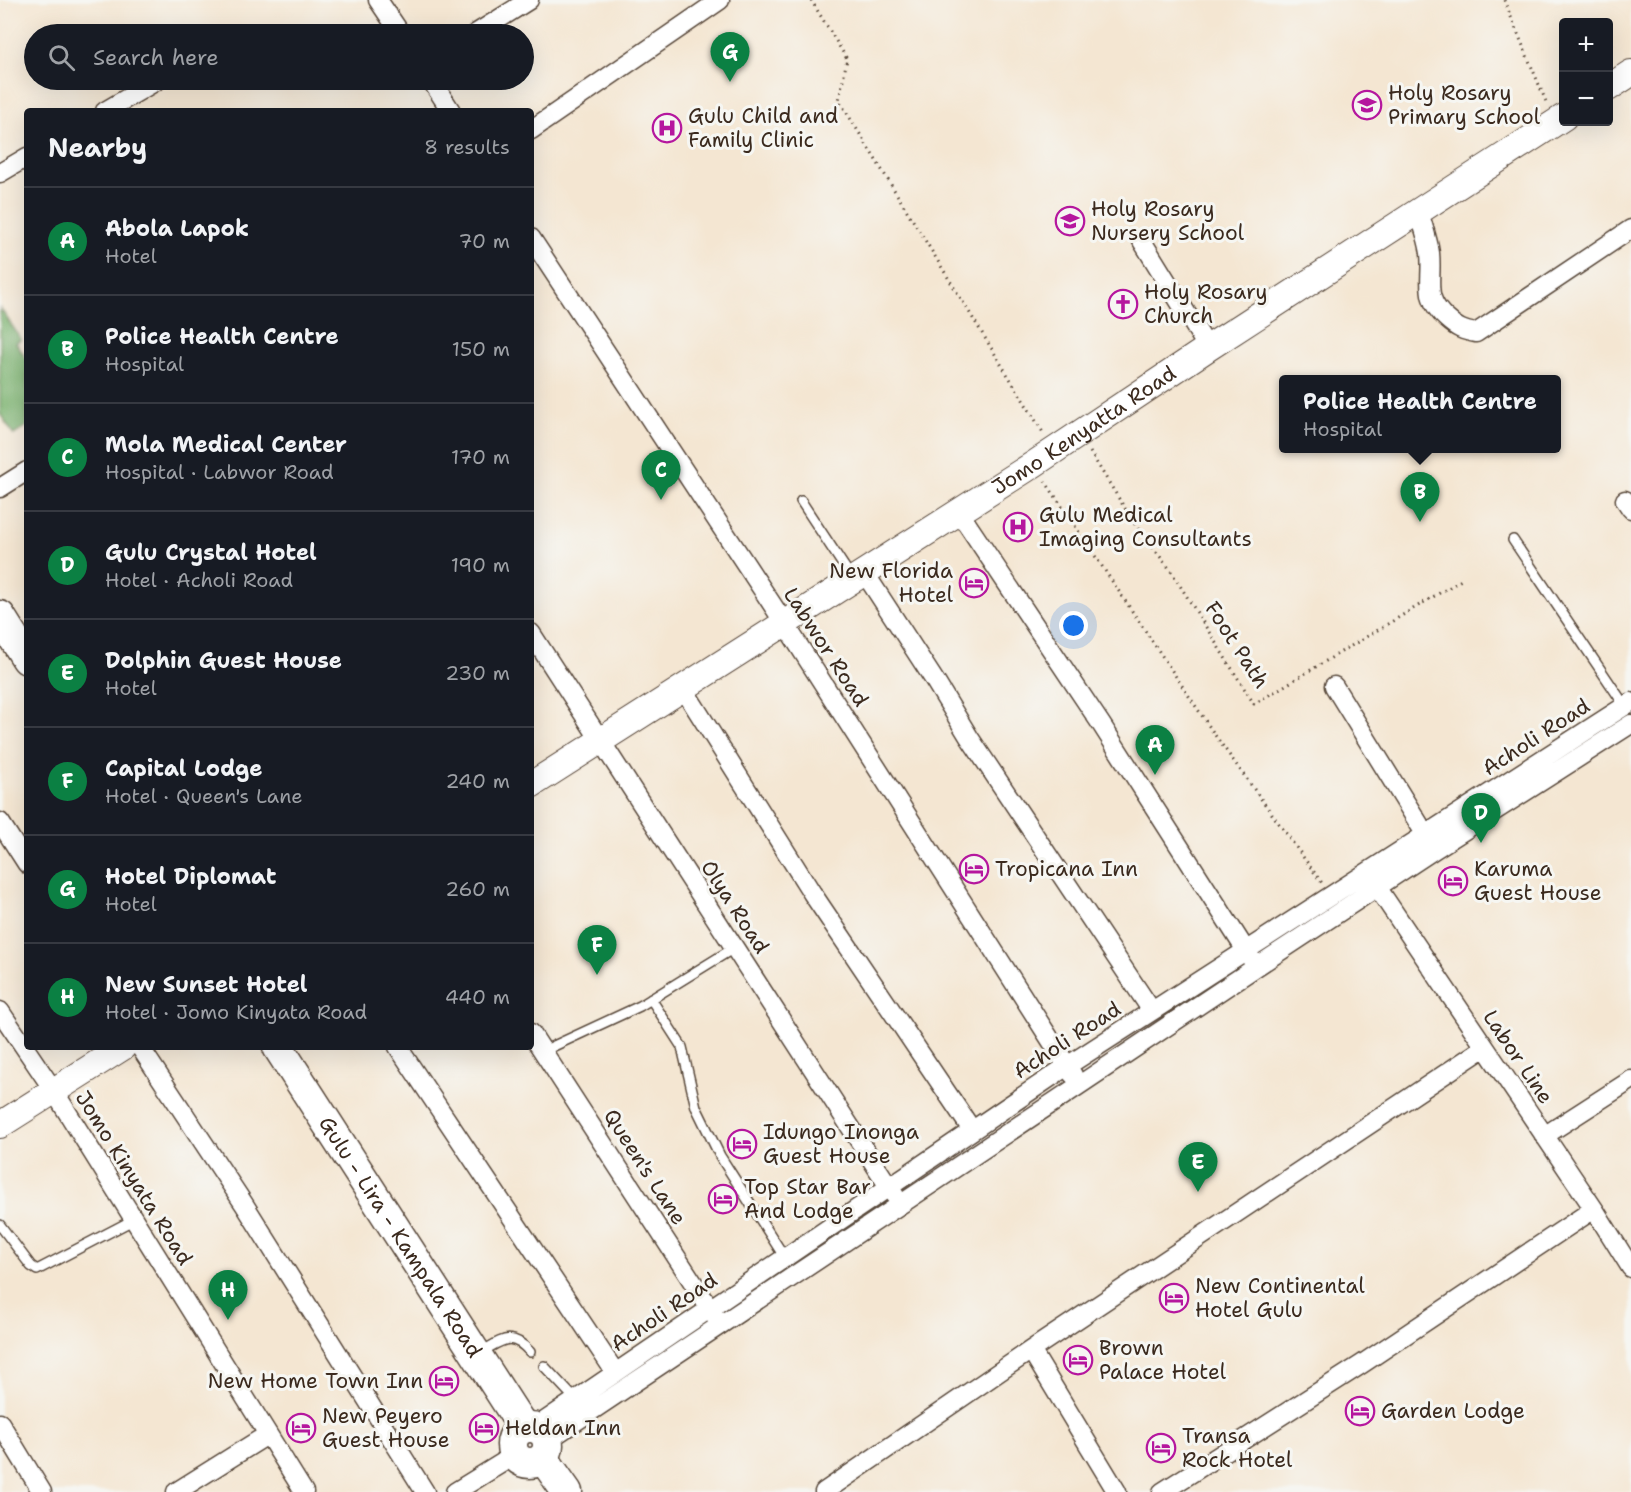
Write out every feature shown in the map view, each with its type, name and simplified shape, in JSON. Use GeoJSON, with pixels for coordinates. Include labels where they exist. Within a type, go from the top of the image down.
{"type":"FeatureCollection","features":[{"type":"Feature","properties":{"kind":"main road"},"geometry":{"type":"LineString","coordinates":[[1613,85],[1631,73]]}},
{"type":"Feature","properties":{"kind":"main road","name":"Jomo Kenyatta Road"},"geometry":{"type":"LineString","coordinates":[[534,783],[1044,458],[1208,348],[1559,120]]}},
{"type":"Feature","properties":{"kind":"main road"},"geometry":{"type":"LineString","coordinates":[[0,616],[24,654]]}},
{"type":"Feature","properties":{"kind":"main road"},"geometry":{"type":"LineString","coordinates":[[0,1125],[118,1050]]}},
{"type":"Feature","properties":{"kind":"main road","name":"Gulu - Lira - Kampala Road"},"geometry":{"type":"LineString","coordinates":[[280,1050],[475,1355],[567,1492]]}},
{"type":"Feature","properties":{"kind":"street"},"geometry":{"type":"LineString","coordinates":[[378,0],[394,24]]}},
{"type":"Feature","properties":{"kind":"street"},"geometry":{"type":"LineString","coordinates":[[491,24],[529,0]]}},
{"type":"Feature","properties":{"kind":"street"},"geometry":{"type":"LineString","coordinates":[[534,128],[720,0]]}},
{"type":"Feature","properties":{"kind":"street"},"geometry":{"type":"LineString","coordinates":[[110,108],[141,90]]}},
{"type":"Feature","properties":{"kind":"street"},"geometry":{"type":"LineString","coordinates":[[437,90],[449,108]]}},
{"type":"Feature","properties":{"kind":"street"},"geometry":{"type":"LineString","coordinates":[[0,173],[24,159]]}},
{"type":"Feature","properties":{"kind":"street"},"geometry":{"type":"LineString","coordinates":[[1419,212],[1428,240],[1431,300],[1435,307],[1459,330],[1476,333],[1631,229]]}},
{"type":"Feature","properties":{"kind":"street"},"geometry":{"type":"LineString","coordinates":[[1142,241],[1208,348]]}},
{"type":"Feature","properties":{"kind":"street","name":"Labwor Road"},"geometry":{"type":"LineString","coordinates":[[534,243],[785,624],[1079,1084]]}},
{"type":"Feature","properties":{"kind":"street"},"geometry":{"type":"LineString","coordinates":[[0,488],[24,473]]}},
{"type":"Feature","properties":{"kind":"street"},"geometry":{"type":"LineString","coordinates":[[958,512],[1101,724],[1256,966]]}},
{"type":"Feature","properties":{"kind":"street"},"geometry":{"type":"LineString","coordinates":[[858,576],[935,681],[969,737],[1152,1011]]}},
{"type":"Feature","properties":{"kind":"street","name":"Olya Road"},"geometry":{"type":"LineString","coordinates":[[534,638],[901,1205]]}},
{"type":"Feature","properties":{"kind":"street"},"geometry":{"type":"LineString","coordinates":[[1334,686],[1430,842]]}},
{"type":"Feature","properties":{"kind":"street"},"geometry":{"type":"LineString","coordinates":[[683,688],[812,892],[972,1130]]}},
{"type":"Feature","properties":{"kind":"street","name":"Acholi Road"},"geometry":{"type":"LineString","coordinates":[[533,1442],[721,1326],[1079,1084],[1377,887],[1430,842],[1628,704]]}},
{"type":"Feature","properties":{"kind":"street","name":"Acholi Road"},"geometry":{"type":"LineString","coordinates":[[533,1442],[575,1399],[1067,1066],[1367,872],[1430,842],[1631,724]]}},
{"type":"Feature","properties":{"kind":"street"},"geometry":{"type":"LineString","coordinates":[[0,822],[24,859]]}},
{"type":"Feature","properties":{"kind":"street","name":"Labor Line"},"geometry":{"type":"LineString","coordinates":[[1367,872],[1594,1209],[1631,1268]]}},
{"type":"Feature","properties":{"kind":"street","name":"Jomo Kinyata Road"},"geometry":{"type":"LineString","coordinates":[[0,1011],[24,1047]]}},
{"type":"Feature","properties":{"kind":"street","name":"Queen's Lane"},"geometry":{"type":"LineString","coordinates":[[534,1038],[721,1326]]}},
{"type":"Feature","properties":{"kind":"street"},"geometry":{"type":"LineString","coordinates":[[824,1492],[1031,1350],[1484,1048]]}},
{"type":"Feature","properties":{"kind":"street","name":"Jomo Kinyata Road"},"geometry":{"type":"LineString","coordinates":[[26,1050],[304,1492]]}},
{"type":"Feature","properties":{"kind":"street"},"geometry":{"type":"LineString","coordinates":[[142,1050],[244,1204],[425,1492]]}},
{"type":"Feature","properties":{"kind":"street"},"geometry":{"type":"LineString","coordinates":[[400,1050],[615,1372]]}},
{"type":"Feature","properties":{"kind":"street"},"geometry":{"type":"LineString","coordinates":[[1544,1136],[1631,1080]]}},
{"type":"Feature","properties":{"kind":"street"},"geometry":{"type":"LineString","coordinates":[[1162,1492],[1362,1364],[1594,1209]]}},
{"type":"Feature","properties":{"kind":"street"},"geometry":{"type":"LineString","coordinates":[[1031,1350],[1117,1492]]}},
{"type":"Feature","properties":{"kind":"street"},"geometry":{"type":"LineString","coordinates":[[0,1423],[42,1492]]}},
{"type":"Feature","properties":{"kind":"street"},"geometry":{"type":"LineString","coordinates":[[176,1492],[267,1435]]}},
{"type":"Feature","properties":{"kind":"street"},"geometry":{"type":"LineString","coordinates":[[455,1492],[533,1442]]}},
{"type":"Feature","properties":{"kind":"lane"},"geometry":{"type":"LineString","coordinates":[[801,501],[858,576]]}},
{"type":"Feature","properties":{"kind":"lane"},"geometry":{"type":"LineString","coordinates":[[1514,540],[1628,704]]}},
{"type":"Feature","properties":{"kind":"lane"},"geometry":{"type":"LineString","coordinates":[[543,1051],[651,999],[734,948]]}},
{"type":"Feature","properties":{"kind":"lane"},"geometry":{"type":"LineString","coordinates":[[651,999],[682,1047],[696,1107],[720,1156],[784,1258]]}},
{"type":"Feature","properties":{"kind":"lane"},"geometry":{"type":"LineString","coordinates":[[0,1225],[31,1266],[37,1270],[133,1220]]}},
{"type":"Feature","properties":{"kind":"lane"},"geometry":{"type":"LineString","coordinates":[[475,1355],[504,1340],[515,1339],[530,1352]]}},
{"type":"Feature","properties":{"kind":"lane"},"geometry":{"type":"LineString","coordinates":[[544,1366],[575,1399]]}},
{"type":"Feature","properties":{"kind":"path"},"geometry":{"type":"LineString","coordinates":[[811,0],[847,59],[839,100],[1044,458],[1217,738],[1331,895]]}},
{"type":"Feature","properties":{"kind":"path"},"geometry":{"type":"LineString","coordinates":[[1504,0],[1559,120]]}},
{"type":"Feature","properties":{"kind":"path","name":"Foot Path"},"geometry":{"type":"LineString","coordinates":[[1079,435],[1134,523],[1169,568],[1254,704],[1463,579]]}},
{"type":"Feature","properties":{"kind":"green space"},"geometry":{"type":"Polygon","coordinates":[[[0,308],[21,339],[16,343],[24,355],[24,428],[14,435],[0,414],[0,308]]]}},
{"type":"Feature","properties":{"kind":"place","name":"Hotel Diplomat"},"geometry":{"type":"Point","coordinates":[730,82]}},
{"type":"Feature","properties":{"kind":"place","name":"Holy Rosary Primary School"},"geometry":{"type":"Point","coordinates":[1367,105]}},
{"type":"Feature","properties":{"kind":"place","name":"Gulu Child and Family Clinic"},"geometry":{"type":"Point","coordinates":[667,128]}},
{"type":"Feature","properties":{"kind":"place","name":"Holy Rosary Nursery School"},"geometry":{"type":"Point","coordinates":[1070,221]}},
{"type":"Feature","properties":{"kind":"place","name":"Holy Rosary Church"},"geometry":{"type":"Point","coordinates":[1123,304]}},
{"type":"Feature","properties":{"kind":"place","name":"Mola Medical Center"},"geometry":{"type":"Point","coordinates":[661,500]}},
{"type":"Feature","properties":{"kind":"place","name":"Police Health Centre"},"geometry":{"type":"Point","coordinates":[1420,522]}},
{"type":"Feature","properties":{"kind":"place","name":"Gulu Medical Imaging Consultants"},"geometry":{"type":"Point","coordinates":[1018,527]}},
{"type":"Feature","properties":{"kind":"place","name":"New Florida Hotel"},"geometry":{"type":"Point","coordinates":[974,583]}},
{"type":"Feature","properties":{"kind":"place","name":"Abola Lapok"},"geometry":{"type":"Point","coordinates":[1155,775]}},
{"type":"Feature","properties":{"kind":"place","name":"Gulu Crystal Hotel"},"geometry":{"type":"Point","coordinates":[1481,843]}},
{"type":"Feature","properties":{"kind":"place","name":"Tropicana Inn"},"geometry":{"type":"Point","coordinates":[974,869]}},
{"type":"Feature","properties":{"kind":"place","name":"Karuma Guest House"},"geometry":{"type":"Point","coordinates":[1453,881]}},
{"type":"Feature","properties":{"kind":"place","name":"Capital Lodge"},"geometry":{"type":"Point","coordinates":[597,975]}},
{"type":"Feature","properties":{"kind":"place","name":"Idungo Inonga Guest House"},"geometry":{"type":"Point","coordinates":[742,1144]}},
{"type":"Feature","properties":{"kind":"place","name":"Dolphin Guest House"},"geometry":{"type":"Point","coordinates":[1198,1192]}},
{"type":"Feature","properties":{"kind":"place","name":"Top Star Bar And Lodge"},"geometry":{"type":"Point","coordinates":[723,1199]}},
{"type":"Feature","properties":{"kind":"place","name":"New Continental Hotel Gulu"},"geometry":{"type":"Point","coordinates":[1174,1298]}},
{"type":"Feature","properties":{"kind":"place","name":"New Sunset Hotel"},"geometry":{"type":"Point","coordinates":[228,1320]}},
{"type":"Feature","properties":{"kind":"place","name":"Brown Palace Hotel"},"geometry":{"type":"Point","coordinates":[1078,1360]}},
{"type":"Feature","properties":{"kind":"place","name":"New Home Town Inn"},"geometry":{"type":"Point","coordinates":[444,1381]}},
{"type":"Feature","properties":{"kind":"place","name":"Garden Lodge"},"geometry":{"type":"Point","coordinates":[1360,1411]}},
{"type":"Feature","properties":{"kind":"place","name":"New Peyero Guest House"},"geometry":{"type":"Point","coordinates":[301,1428]}},
{"type":"Feature","properties":{"kind":"place","name":"Heldan Inn"},"geometry":{"type":"Point","coordinates":[484,1428]}},
{"type":"Feature","properties":{"kind":"place","name":"Transa Rock Hotel"},"geometry":{"type":"Point","coordinates":[1161,1448]}}]}
